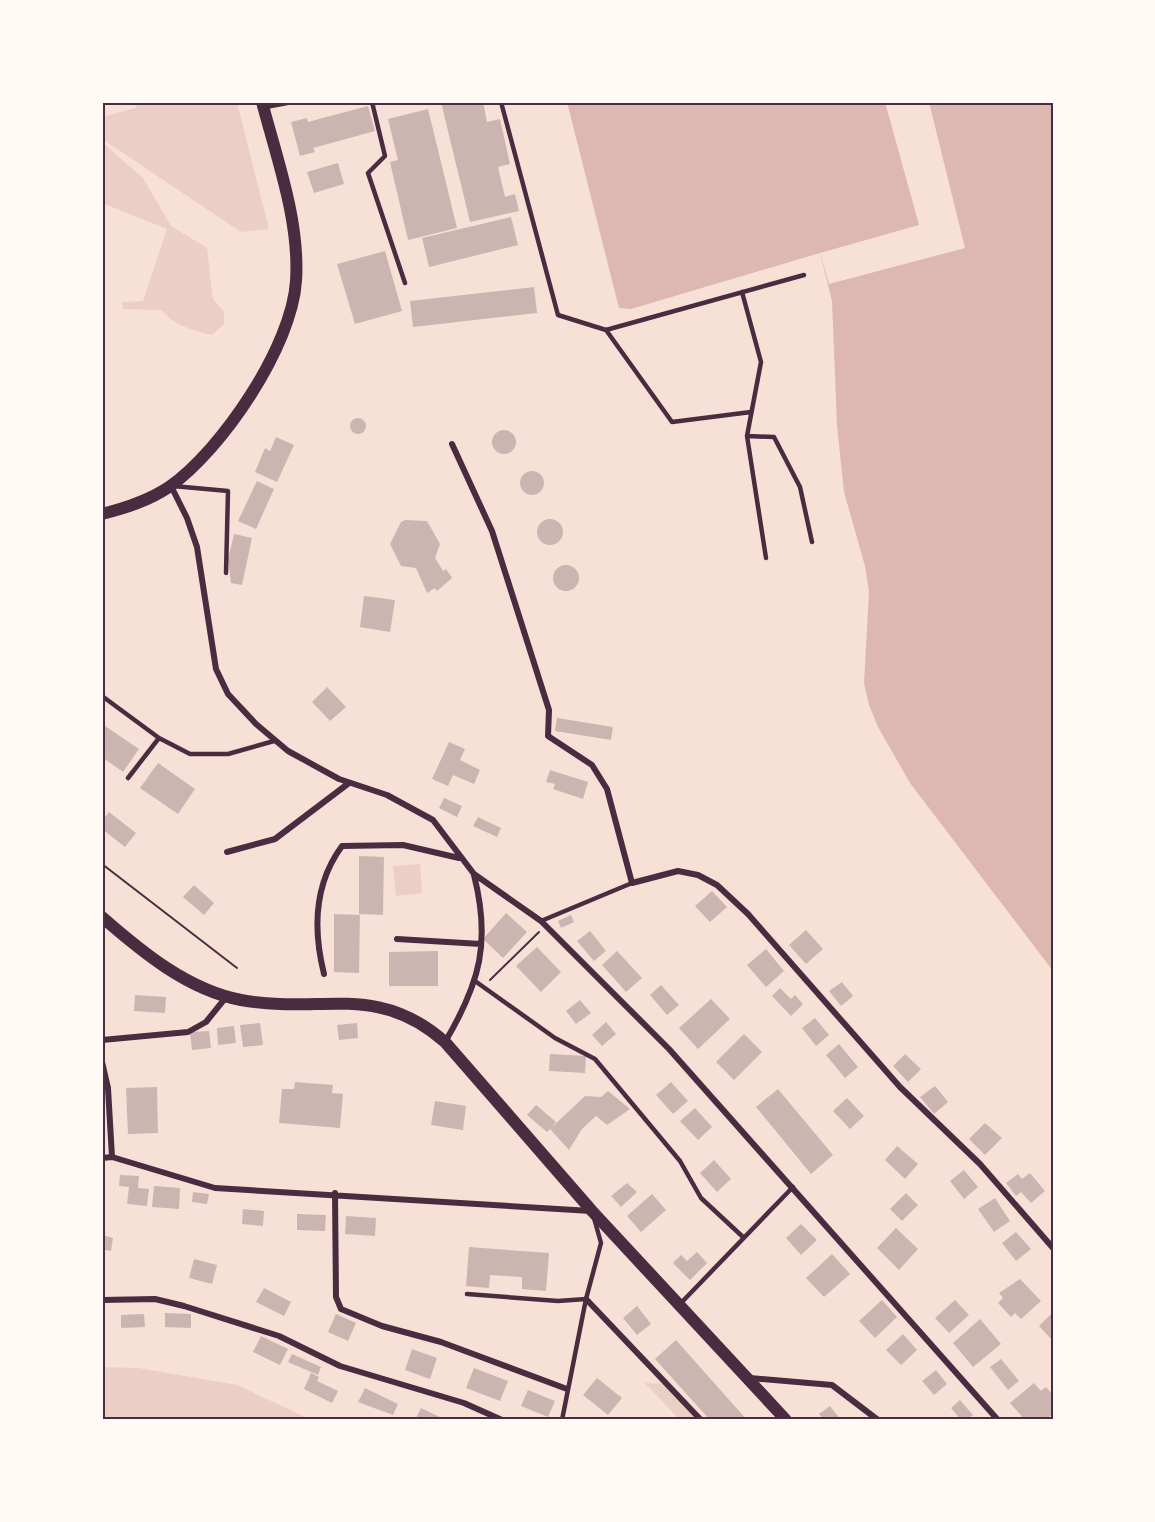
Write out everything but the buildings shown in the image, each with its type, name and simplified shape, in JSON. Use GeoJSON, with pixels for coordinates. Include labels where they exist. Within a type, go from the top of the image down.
{"type":"FeatureCollection","features":[{"type":"Feature","properties":{"kind":"main road"},"geometry":{"type":"LineString","coordinates":[[102,514],[131,506],[171,486],[208,450],[252,390],[279,345],[292,305],[296,269],[292,231],[262,105]]}},
{"type":"Feature","properties":{"kind":"main road"},"geometry":{"type":"LineString","coordinates":[[102,917],[158,961],[185,978],[227,996],[266,1003],[375,1006],[420,1021],[445,1042],[592,1211],[786,1420]]}},
{"type":"Feature","properties":{"kind":"street"},"geometry":{"type":"LineString","coordinates":[[452,444],[492,531],[549,710],[548,736],[592,765],[607,789],[632,883],[678,871],[698,875],[717,885],[748,914],[900,1087],[980,1164],[1053,1248]]}},
{"type":"Feature","properties":{"kind":"street"},"geometry":{"type":"LineString","coordinates":[[171,486],[192,531],[201,562],[216,669],[228,694],[274,741],[349,783],[387,795],[433,820],[459,858],[474,874],[543,924],[669,1049],[998,1420]]}},
{"type":"Feature","properties":{"kind":"street"},"geometry":{"type":"LineString","coordinates":[[227,852],[275,839],[349,783]]}},
{"type":"Feature","properties":{"kind":"street"},"geometry":{"type":"LineString","coordinates":[[324,974],[318,948],[320,888],[329,863],[342,846],[403,845],[459,858]]}},
{"type":"Feature","properties":{"kind":"street"},"geometry":{"type":"LineString","coordinates":[[445,1042],[462,1013],[475,981],[481,944],[483,910],[474,874]]}},
{"type":"Feature","properties":{"kind":"street"},"geometry":{"type":"LineString","coordinates":[[397,939],[481,944]]}},
{"type":"Feature","properties":{"kind":"street"},"geometry":{"type":"LineString","coordinates":[[102,1040],[188,1032],[206,1022],[227,996]]}},
{"type":"Feature","properties":{"kind":"street"},"geometry":{"type":"LineString","coordinates":[[102,1062],[108,1088],[112,1157]]}},
{"type":"Feature","properties":{"kind":"street"},"geometry":{"type":"LineString","coordinates":[[102,1158],[112,1157],[215,1188],[335,1193],[592,1211]]}},
{"type":"Feature","properties":{"kind":"street"},"geometry":{"type":"LineString","coordinates":[[335,1193],[336,1297],[341,1308],[382,1326],[441,1342],[567,1389]]}},
{"type":"Feature","properties":{"kind":"street"},"geometry":{"type":"LineString","coordinates":[[102,1300],[155,1299],[184,1306],[279,1336],[340,1366],[464,1403],[502,1420]]}},
{"type":"Feature","properties":{"kind":"street"},"geometry":{"type":"LineString","coordinates":[[586,1299],[701,1420]]}},
{"type":"Feature","properties":{"kind":"street"},"geometry":{"type":"LineString","coordinates":[[746,1377],[832,1385],[878,1420]]}},
{"type":"Feature","properties":{"kind":"lane"},"geometry":{"type":"LineString","coordinates":[[262,105],[292,102]]}},
{"type":"Feature","properties":{"kind":"lane"},"geometry":{"type":"LineString","coordinates":[[372,102],[386,156],[368,172],[405,283]]}},
{"type":"Feature","properties":{"kind":"lane"},"geometry":{"type":"LineString","coordinates":[[501,102],[558,315],[606,330],[804,275]]}},
{"type":"Feature","properties":{"kind":"lane"},"geometry":{"type":"LineString","coordinates":[[742,292],[761,362],[747,436],[766,558]]}},
{"type":"Feature","properties":{"kind":"lane"},"geometry":{"type":"LineString","coordinates":[[606,330],[672,422],[752,412]]}},
{"type":"Feature","properties":{"kind":"lane"},"geometry":{"type":"LineString","coordinates":[[747,436],[774,437],[800,487],[812,542]]}},
{"type":"Feature","properties":{"kind":"lane"},"geometry":{"type":"LineString","coordinates":[[171,486],[228,491],[226,573]]}},
{"type":"Feature","properties":{"kind":"lane"},"geometry":{"type":"LineString","coordinates":[[102,696],[159,738],[190,754],[228,754],[274,741]]}},
{"type":"Feature","properties":{"kind":"lane"},"geometry":{"type":"LineString","coordinates":[[128,778],[159,738]]}},
{"type":"Feature","properties":{"kind":"lane"},"geometry":{"type":"LineString","coordinates":[[543,924],[632,883]]}},
{"type":"Feature","properties":{"kind":"lane"},"geometry":{"type":"LineString","coordinates":[[475,981],[555,1038],[595,1059],[680,1161],[701,1198],[743,1237]]}},
{"type":"Feature","properties":{"kind":"lane"},"geometry":{"type":"LineString","coordinates":[[680,1304],[793,1187]]}},
{"type":"Feature","properties":{"kind":"lane"},"geometry":{"type":"LineString","coordinates":[[562,1420],[586,1299],[601,1243],[592,1211]]}},
{"type":"Feature","properties":{"kind":"lane"},"geometry":{"type":"LineString","coordinates":[[467,1294],[558,1301],[586,1299]]}},
{"type":"Feature","properties":{"kind":"path"},"geometry":{"type":"LineString","coordinates":[[102,864],[237,968]]}},
{"type":"Feature","properties":{"kind":"path"},"geometry":{"type":"LineString","coordinates":[[490,980],[543,924]]}},
{"type":"Feature","properties":{"kind":"shaded area"},"geometry":{"type":"Polygon","coordinates":[[[136,102],[237,102],[269,229],[241,232],[102,139],[102,119],[105,116],[136,108],[136,102]]]}},
{"type":"Feature","properties":{"kind":"shaded area"},"geometry":{"type":"Polygon","coordinates":[[[567,102],[1053,102],[1053,971],[910,783],[878,727],[869,705],[864,683],[869,592],[865,566],[844,492],[837,426],[832,301],[820,253],[631,309],[619,308],[567,102]]]}},
{"type":"Feature","properties":{"kind":"shaded area"},"geometry":{"type":"Polygon","coordinates":[[[102,142],[143,178],[171,226],[207,248],[213,299],[224,312],[224,324],[212,335],[172,320],[162,310],[123,309],[122,302],[143,301],[167,229],[102,203],[102,142]]]}},
{"type":"Feature","properties":{"kind":"shaded area"},"geometry":{"type":"Polygon","coordinates":[[[420,864],[422,893],[396,896],[393,866],[420,864]]]}},
{"type":"Feature","properties":{"kind":"shaded area"},"geometry":{"type":"Polygon","coordinates":[[[102,1367],[139,1368],[237,1385],[312,1420],[102,1420],[102,1367]]]}},
{"type":"Feature","properties":{"kind":"shaded area"},"geometry":{"type":"Polygon","coordinates":[[[645,1383],[667,1384],[701,1420],[680,1420],[645,1383]]]}},
{"type":"Feature","properties":{"kind":"pier"},"geometry":{"type":"Polygon","coordinates":[[[885,102],[929,102],[965,248],[829,284],[820,253],[919,225],[885,102]]]}}]}
